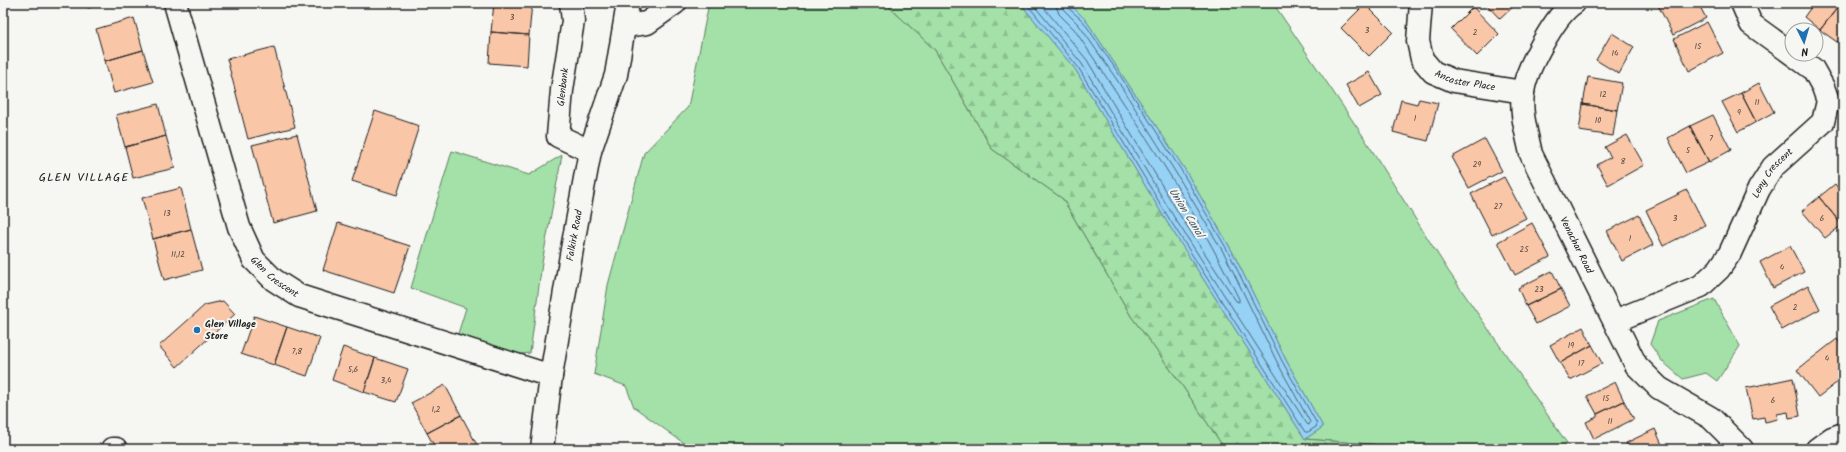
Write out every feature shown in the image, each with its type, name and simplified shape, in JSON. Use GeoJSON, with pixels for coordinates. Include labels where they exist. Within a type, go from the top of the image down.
{"type":"FeatureCollection","features":[{"type":"Feature","properties":{"kind":"street","name":"Glen Crescent"},"geometry":{"type":"LineString","coordinates":[[175,3],[239,227],[254,260],[274,280],[299,296],[551,376]]}},
{"type":"Feature","properties":{"kind":"street","name":"Glenbank"},"geometry":{"type":"LineString","coordinates":[[571,3],[574,21],[562,90],[558,136],[590,151]]}},
{"type":"Feature","properties":{"kind":"street","name":"Falkirk Road"},"geometry":{"type":"LineString","coordinates":[[542,449],[551,376],[590,151],[616,75],[628,3]]}},
{"type":"Feature","properties":{"kind":"street"},"geometry":{"type":"LineString","coordinates":[[625,26],[647,23],[675,3]]}},
{"type":"Feature","properties":{"kind":"street","name":"Ancaster Place"},"geometry":{"type":"LineString","coordinates":[[1421,3],[1418,41],[1422,59],[1433,72],[1454,81],[1522,92]]}},
{"type":"Feature","properties":{"kind":"street","name":"Venachar Road"},"geometry":{"type":"LineString","coordinates":[[1574,3],[1549,32],[1532,65],[1522,92],[1523,117],[1531,154],[1636,365],[1658,388],[1711,418],[1742,449]]}},
{"type":"Feature","properties":{"kind":"street","name":"Leny Crescent"},"geometry":{"type":"LineString","coordinates":[[1615,321],[1702,286],[1719,269],[1730,253],[1760,189],[1773,167],[1823,122],[1828,101],[1823,87],[1813,69],[1751,24],[1742,3]]}},
{"type":"Feature","properties":{"kind":"street"},"geometry":{"type":"LineString","coordinates":[[1817,449],[1832,438],[1843,434]]}},
{"type":"Feature","properties":{"kind":"green space"},"geometry":{"type":"Polygon","coordinates":[[[709,3],[885,3],[935,50],[992,149],[1063,199],[1131,316],[1179,381],[1225,449],[689,449],[689,447],[634,407],[626,386],[594,374],[608,285],[644,153],[688,107],[709,3]]]}},
{"type":"Feature","properties":{"kind":"green space"},"geometry":{"type":"Polygon","coordinates":[[[885,3],[1020,3],[1075,69],[1167,222],[1305,439],[1395,446],[1394,449],[1225,449],[1179,381],[1131,316],[1063,199],[992,149],[935,50],[885,3]]]}},
{"type":"Feature","properties":{"kind":"green space"},"geometry":{"type":"Polygon","coordinates":[[[1069,3],[1273,3],[1363,136],[1449,272],[1571,449],[1394,449],[1395,446],[1305,439],[1323,427],[1286,360],[1232,251],[1184,168],[1085,19],[1069,3]]]}},
{"type":"Feature","properties":{"kind":"green space"},"geometry":{"type":"Polygon","coordinates":[[[452,151],[529,175],[562,155],[542,263],[530,353],[513,355],[457,337],[466,308],[411,288],[452,151]]]}},
{"type":"Feature","properties":{"kind":"green space"},"geometry":{"type":"Polygon","coordinates":[[[1714,299],[1740,346],[1717,381],[1706,373],[1683,379],[1662,361],[1650,344],[1658,321],[1714,299]]]}},
{"type":"Feature","properties":{"kind":"water","name":"Union Canal"},"geometry":{"type":"Polygon","coordinates":[[[1020,3],[1069,3],[1085,19],[1184,168],[1232,251],[1286,360],[1323,427],[1305,439],[1167,222],[1075,69],[1020,3]]]}},
{"type":"Feature","properties":{"kind":"building"},"geometry":{"type":"Polygon","coordinates":[[[86,3],[105,3],[88,8],[86,3]]]}},
{"type":"Feature","properties":{"kind":"building"},"geometry":{"type":"Polygon","coordinates":[[[494,3],[532,3],[529,35],[491,32],[494,3]]]}},
{"type":"Feature","properties":{"kind":"building"},"geometry":{"type":"Polygon","coordinates":[[[1485,3],[1517,3],[1500,19],[1485,3]]]}},
{"type":"Feature","properties":{"kind":"building"},"geometry":{"type":"Polygon","coordinates":[[[1657,3],[1698,3],[1706,18],[1673,35],[1657,3]]]}},
{"type":"Feature","properties":{"kind":"building"},"geometry":{"type":"Polygon","coordinates":[[[1814,3],[1841,3],[1824,25],[1824,22],[1810,22],[1804,17],[1814,3]]]}},
{"type":"Feature","properties":{"kind":"building"},"geometry":{"type":"Polygon","coordinates":[[[1841,3],[1843,3],[1843,35],[1837,42],[1824,33],[1824,25],[1841,3]]]}},
{"type":"Feature","properties":{"kind":"building"},"geometry":{"type":"Polygon","coordinates":[[[1365,4],[1393,32],[1369,56],[1341,28],[1365,4]]]}},
{"type":"Feature","properties":{"kind":"building"},"geometry":{"type":"Polygon","coordinates":[[[1473,7],[1499,34],[1477,56],[1451,29],[1473,7]]]}},
{"type":"Feature","properties":{"kind":"building"},"geometry":{"type":"Polygon","coordinates":[[[134,18],[143,50],[105,61],[96,29],[134,18]]]}},
{"type":"Feature","properties":{"kind":"building"},"geometry":{"type":"Polygon","coordinates":[[[1707,22],[1723,53],[1689,71],[1674,39],[1707,22]]]}},
{"type":"Feature","properties":{"kind":"building"},"geometry":{"type":"Polygon","coordinates":[[[491,32],[529,35],[527,66],[489,63],[491,32]]]}},
{"type":"Feature","properties":{"kind":"building"},"geometry":{"type":"Polygon","coordinates":[[[1612,33],[1634,47],[1619,74],[1596,60],[1612,33]]]}},
{"type":"Feature","properties":{"kind":"building"},"geometry":{"type":"Polygon","coordinates":[[[274,47],[295,127],[248,139],[227,59],[274,47]]]}},
{"type":"Feature","properties":{"kind":"building"},"geometry":{"type":"Polygon","coordinates":[[[143,50],[153,82],[114,93],[105,61],[143,50]]]}},
{"type":"Feature","properties":{"kind":"building"},"geometry":{"type":"Polygon","coordinates":[[[1369,72],[1382,95],[1359,108],[1346,85],[1369,72]]]}},
{"type":"Feature","properties":{"kind":"building"},"geometry":{"type":"Polygon","coordinates":[[[1588,77],[1622,83],[1617,110],[1583,104],[1588,77]]]}},
{"type":"Feature","properties":{"kind":"building"},"geometry":{"type":"Polygon","coordinates":[[[1759,83],[1774,112],[1756,122],[1741,93],[1759,83]]]}},
{"type":"Feature","properties":{"kind":"building"},"geometry":{"type":"Polygon","coordinates":[[[1741,93],[1756,122],[1738,132],[1722,102],[1741,93]]]}},
{"type":"Feature","properties":{"kind":"building"},"geometry":{"type":"Polygon","coordinates":[[[1419,99],[1438,103],[1428,141],[1393,132],[1401,100],[1417,104],[1419,99]]]}},
{"type":"Feature","properties":{"kind":"building"},"geometry":{"type":"Polygon","coordinates":[[[158,104],[166,136],[125,147],[116,115],[158,104]]]}},
{"type":"Feature","properties":{"kind":"building"},"geometry":{"type":"Polygon","coordinates":[[[1583,104],[1617,110],[1613,136],[1579,131],[1583,104]]]}},
{"type":"Feature","properties":{"kind":"building"},"geometry":{"type":"Polygon","coordinates":[[[375,111],[419,126],[397,195],[352,181],[375,111]]]}},
{"type":"Feature","properties":{"kind":"building"},"geometry":{"type":"Polygon","coordinates":[[[1713,115],[1731,150],[1709,162],[1690,126],[1713,115]]]}},
{"type":"Feature","properties":{"kind":"building"},"geometry":{"type":"Polygon","coordinates":[[[1690,126],[1709,162],[1686,173],[1668,138],[1690,126]]]}},
{"type":"Feature","properties":{"kind":"building"},"geometry":{"type":"Polygon","coordinates":[[[297,134],[317,211],[273,223],[252,145],[297,134]]]}},
{"type":"Feature","properties":{"kind":"building"},"geometry":{"type":"Polygon","coordinates":[[[1627,135],[1644,165],[1608,185],[1597,165],[1611,157],[1605,147],[1627,135]]]}},
{"type":"Feature","properties":{"kind":"building"},"geometry":{"type":"Polygon","coordinates":[[[166,136],[175,168],[133,178],[125,147],[166,136]]]}},
{"type":"Feature","properties":{"kind":"building"},"geometry":{"type":"Polygon","coordinates":[[[1485,139],[1502,171],[1469,188],[1452,157],[1485,139]]]}},
{"type":"Feature","properties":{"kind":"building"},"geometry":{"type":"Polygon","coordinates":[[[1504,177],[1526,218],[1492,235],[1471,194],[1504,177]]]}},
{"type":"Feature","properties":{"kind":"building"},"geometry":{"type":"Polygon","coordinates":[[[1835,184],[1843,194],[1842,225],[1819,197],[1835,184]]]}},
{"type":"Feature","properties":{"kind":"building"},"geometry":{"type":"Polygon","coordinates":[[[181,188],[191,229],[153,239],[142,198],[181,188]]]}},
{"type":"Feature","properties":{"kind":"building"},"geometry":{"type":"Polygon","coordinates":[[[1687,190],[1705,225],[1663,246],[1646,210],[1687,190]]]}},
{"type":"Feature","properties":{"kind":"building"},"geometry":{"type":"Polygon","coordinates":[[[1819,197],[1842,225],[1825,238],[1802,211],[1819,197]]]}},
{"type":"Feature","properties":{"kind":"building"},"geometry":{"type":"Polygon","coordinates":[[[1639,215],[1653,245],[1622,261],[1607,231],[1639,215]]]}},
{"type":"Feature","properties":{"kind":"building"},"geometry":{"type":"Polygon","coordinates":[[[338,223],[410,246],[394,293],[323,270],[338,223]]]}},
{"type":"Feature","properties":{"kind":"building"},"geometry":{"type":"Polygon","coordinates":[[[1532,223],[1550,257],[1515,275],[1498,242],[1532,223]]]}},
{"type":"Feature","properties":{"kind":"building"},"geometry":{"type":"Polygon","coordinates":[[[191,229],[202,270],[164,280],[153,239],[191,229]]]}},
{"type":"Feature","properties":{"kind":"building"},"geometry":{"type":"Polygon","coordinates":[[[1790,246],[1804,272],[1773,288],[1760,262],[1790,246]]]}},
{"type":"Feature","properties":{"kind":"building"},"geometry":{"type":"Polygon","coordinates":[[[1552,271],[1561,289],[1526,306],[1518,288],[1552,271]]]}},
{"type":"Feature","properties":{"kind":"building"},"geometry":{"type":"Polygon","coordinates":[[[1808,285],[1820,309],[1782,330],[1769,306],[1808,285]]]}},
{"type":"Feature","properties":{"kind":"building"},"geometry":{"type":"Polygon","coordinates":[[[1561,289],[1570,306],[1536,324],[1526,306],[1561,289]]]}},
{"type":"Feature","properties":{"kind":"building","name":"Glen Village Store"},"geometry":{"type":"Polygon","coordinates":[[[223,301],[235,314],[177,367],[159,346],[205,305],[223,301]]]}},
{"type":"Feature","properties":{"kind":"building"},"geometry":{"type":"Polygon","coordinates":[[[254,316],[287,327],[274,365],[241,354],[254,316]]]}},
{"type":"Feature","properties":{"kind":"building"},"geometry":{"type":"Polygon","coordinates":[[[287,327],[320,338],[307,376],[274,365],[287,327]]]}},
{"type":"Feature","properties":{"kind":"building"},"geometry":{"type":"Polygon","coordinates":[[[1583,327],[1592,345],[1560,363],[1550,345],[1583,327]]]}},
{"type":"Feature","properties":{"kind":"building"},"geometry":{"type":"Polygon","coordinates":[[[1837,339],[1843,347],[1843,378],[1818,397],[1797,370],[1837,339]]]}},
{"type":"Feature","properties":{"kind":"building"},"geometry":{"type":"Polygon","coordinates":[[[1592,345],[1602,363],[1570,380],[1560,363],[1592,345]]]}},
{"type":"Feature","properties":{"kind":"building"},"geometry":{"type":"Polygon","coordinates":[[[343,347],[375,358],[364,392],[332,380],[343,347]]]}},
{"type":"Feature","properties":{"kind":"building"},"geometry":{"type":"Polygon","coordinates":[[[375,358],[408,369],[396,402],[364,392],[375,358]]]}},
{"type":"Feature","properties":{"kind":"building"},"geometry":{"type":"Polygon","coordinates":[[[1793,378],[1800,416],[1789,418],[1788,412],[1777,414],[1778,419],[1765,422],[1764,417],[1753,419],[1746,388],[1793,378]]]}},
{"type":"Feature","properties":{"kind":"building"},"geometry":{"type":"Polygon","coordinates":[[[1615,382],[1624,401],[1597,414],[1587,396],[1615,382]]]}},
{"type":"Feature","properties":{"kind":"building"},"geometry":{"type":"Polygon","coordinates":[[[445,385],[461,415],[427,433],[411,403],[445,385]]]}},
{"type":"Feature","properties":{"kind":"building"},"geometry":{"type":"Polygon","coordinates":[[[1624,401],[1634,419],[1594,439],[1586,422],[1597,417],[1597,414],[1624,401]]]}},
{"type":"Feature","properties":{"kind":"building"},"geometry":{"type":"Polygon","coordinates":[[[461,415],[477,445],[469,449],[436,449],[427,433],[461,415]]]}},
{"type":"Feature","properties":{"kind":"building"},"geometry":{"type":"Polygon","coordinates":[[[1655,429],[1664,449],[1629,449],[1626,443],[1655,429]]]}},
{"type":"Feature","properties":{"kind":"place","name":"Glen Village Store"},"geometry":{"type":"Point","coordinates":[197,330]}},
{"type":"Feature","properties":{"kind":"district","name":"GLEN VILLAGE"},"geometry":{"type":"Point","coordinates":[84,177]}}]}
